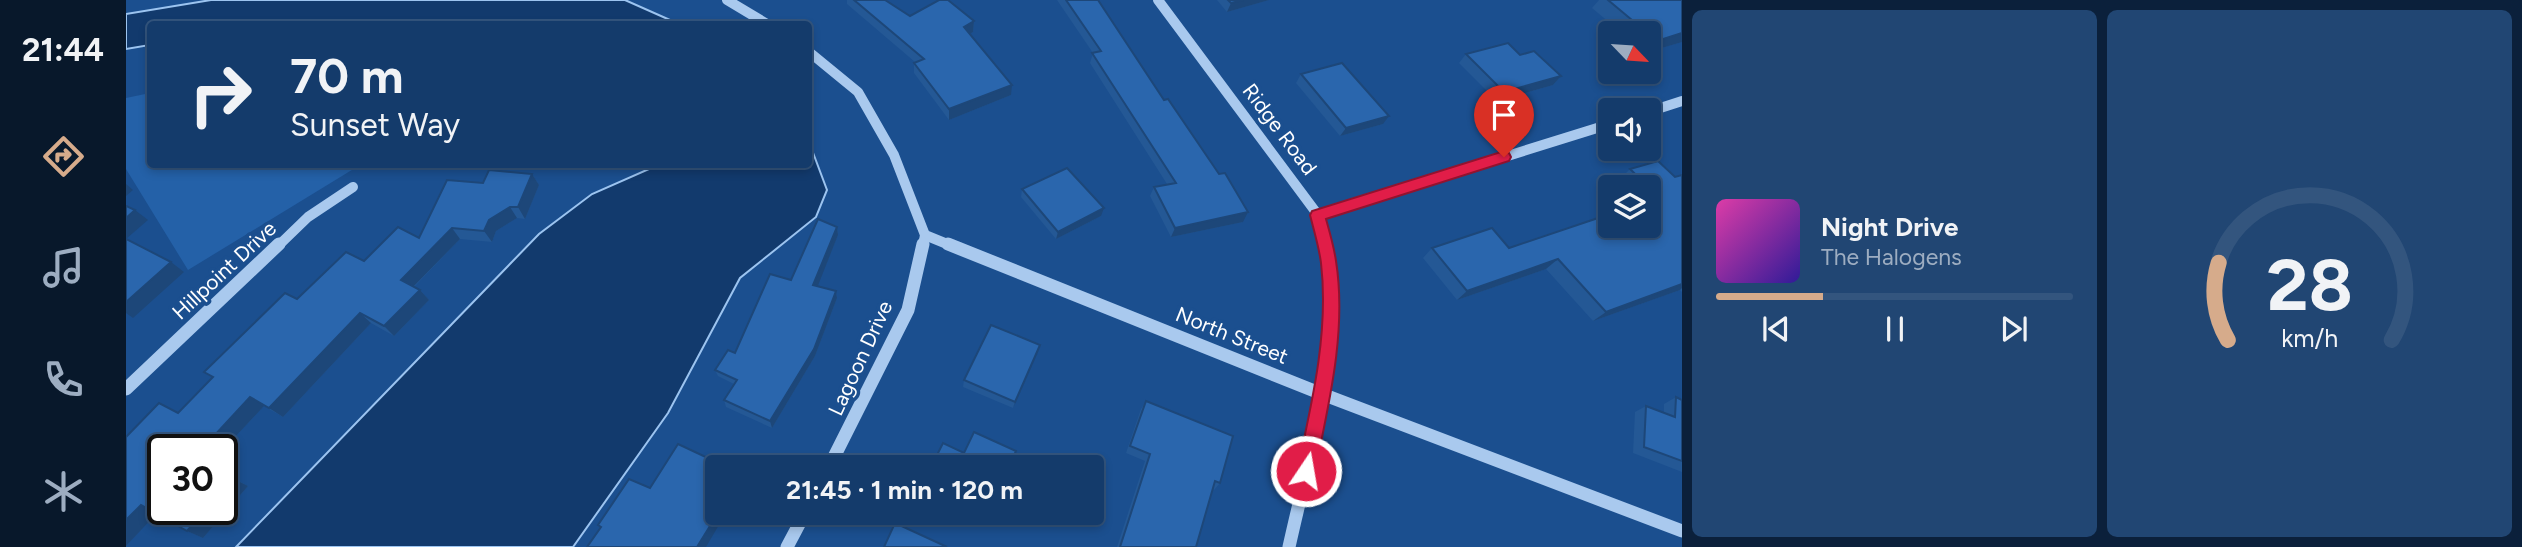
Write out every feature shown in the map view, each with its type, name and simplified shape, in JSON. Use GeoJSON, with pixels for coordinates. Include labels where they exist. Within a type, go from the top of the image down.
{"type":"FeatureCollection","features":[{"type":"Feature","properties":{"kind":"street"},"geometry":{"type":"LineString","coordinates":[[727,0],[762,21]]}},
{"type":"Feature","properties":{"kind":"street","name":"Ridge Road"},"geometry":{"type":"LineString","coordinates":[[1158,0],[1318,215],[1329,262],[1331,313],[1322,394],[1289,547]]}},
{"type":"Feature","properties":{"kind":"street"},"geometry":{"type":"LineString","coordinates":[[812,54],[858,92],[894,155],[925,235]]}},
{"type":"Feature","properties":{"kind":"street"},"geometry":{"type":"LineString","coordinates":[[1661,108],[1682,101]]}},
{"type":"Feature","properties":{"kind":"street"},"geometry":{"type":"LineString","coordinates":[[1318,215],[1598,128]]}},
{"type":"Feature","properties":{"kind":"street","name":"Hillpoint Drive"},"geometry":{"type":"LineString","coordinates":[[126,389],[308,217],[353,187]]}},
{"type":"Feature","properties":{"kind":"street","name":"North Street"},"geometry":{"type":"LineString","coordinates":[[925,235],[1322,394],[1682,531]]}},
{"type":"Feature","properties":{"kind":"street","name":"Lagoon Drive"},"geometry":{"type":"LineString","coordinates":[[836,455],[908,310],[925,235]]}},
{"type":"Feature","properties":{"kind":"street"},"geometry":{"type":"LineString","coordinates":[[787,547],[799,525]]}},
{"type":"Feature","properties":{"kind":"shaded area"},"geometry":{"type":"Polygon","coordinates":[[[211,0],[625,0],[672,21],[147,21],[147,46],[126,49],[126,14],[211,0]]]}},
{"type":"Feature","properties":{"kind":"shaded area"},"geometry":{"type":"Polygon","coordinates":[[[147,94],[147,168],[355,168],[188,270],[126,169],[126,98],[147,94]]]}},
{"type":"Feature","properties":{"kind":"shaded area"},"geometry":{"type":"Polygon","coordinates":[[[812,150],[827,190],[816,217],[740,278],[668,413],[573,547],[236,547],[539,234],[592,194],[651,168],[812,168],[812,150]]]}},
{"type":"Feature","properties":{"kind":"building"},"geometry":{"type":"Polygon","coordinates":[[[854,0],[885,0],[910,16],[939,0],[948,0],[974,21],[964,27],[1012,85],[949,109],[914,63],[924,59],[854,0]]]}},
{"type":"Feature","properties":{"kind":"building"},"geometry":{"type":"Polygon","coordinates":[[[1066,0],[1098,0],[1164,100],[1168,99],[1219,174],[1225,173],[1248,212],[1175,228],[1154,187],[1176,183],[1092,53],[1101,51],[1066,0]]]}},
{"type":"Feature","properties":{"kind":"building"},"geometry":{"type":"Polygon","coordinates":[[[1608,0],[1682,0],[1682,33],[1661,40],[1661,21],[1633,21],[1608,0]]]}},
{"type":"Feature","properties":{"kind":"building"},"geometry":{"type":"Polygon","coordinates":[[[1508,43],[1520,55],[1534,51],[1561,76],[1504,92],[1466,54],[1508,43]]]}},
{"type":"Feature","properties":{"kind":"building"},"geometry":{"type":"Polygon","coordinates":[[[1342,63],[1389,116],[1346,128],[1301,74],[1342,63]]]}},
{"type":"Feature","properties":{"kind":"building"},"geometry":{"type":"Polygon","coordinates":[[[1658,161],[1675,177],[1682,175],[1682,284],[1606,312],[1558,259],[1467,291],[1432,248],[1492,228],[1509,248],[1598,218],[1598,238],[1661,238],[1661,175],[1636,175],[1630,169],[1658,161]]]}},
{"type":"Feature","properties":{"kind":"building"},"geometry":{"type":"Polygon","coordinates":[[[1067,168],[1104,208],[1058,232],[1022,189],[1067,168]]]}},
{"type":"Feature","properties":{"kind":"building"},"geometry":{"type":"Polygon","coordinates":[[[489,170],[532,174],[518,207],[510,207],[489,220],[484,231],[452,228],[401,280],[420,290],[384,326],[360,313],[269,408],[250,397],[216,434],[147,434],[147,508],[141,505],[126,520],[126,437],[159,403],[178,413],[213,377],[204,372],[285,293],[297,299],[346,252],[364,261],[398,227],[419,238],[447,180],[483,183],[489,170]]]}},
{"type":"Feature","properties":{"kind":"building"},"geometry":{"type":"Polygon","coordinates":[[[126,206],[135,210],[126,218],[126,206]]]}},
{"type":"Feature","properties":{"kind":"building"},"geometry":{"type":"Polygon","coordinates":[[[818,219],[837,227],[813,285],[836,291],[814,349],[770,421],[724,400],[737,380],[715,370],[728,350],[735,353],[770,274],[791,280],[818,219]]]}},
{"type":"Feature","properties":{"kind":"building"},"geometry":{"type":"Polygon","coordinates":[[[126,239],[171,262],[126,302],[126,239]]]}},
{"type":"Feature","properties":{"kind":"building"},"geometry":{"type":"Polygon","coordinates":[[[991,325],[1040,345],[1015,402],[964,380],[991,325]]]}},
{"type":"Feature","properties":{"kind":"building"},"geometry":{"type":"Polygon","coordinates":[[[1676,397],[1682,400],[1682,461],[1644,447],[1646,406],[1675,417],[1676,397]]]}},
{"type":"Feature","properties":{"kind":"building"},"geometry":{"type":"Polygon","coordinates":[[[1146,401],[1233,436],[1220,483],[1215,481],[1196,547],[1120,547],[1150,454],[1130,446],[1146,401]]]}},
{"type":"Feature","properties":{"kind":"building"},"geometry":{"type":"Polygon","coordinates":[[[974,432],[1016,451],[1014,455],[937,455],[943,443],[964,453],[974,432]]]}},
{"type":"Feature","properties":{"kind":"building"},"geometry":{"type":"Polygon","coordinates":[[[678,444],[705,457],[705,525],[711,525],[697,547],[587,547],[601,527],[598,525],[629,479],[650,488],[678,444]]]}},
{"type":"Feature","properties":{"kind":"building"},"geometry":{"type":"Polygon","coordinates":[[[176,525],[192,525],[187,531],[176,525]]]}},
{"type":"Feature","properties":{"kind":"building"},"geometry":{"type":"Polygon","coordinates":[[[894,525],[899,525],[947,547],[884,547],[894,525]]]}},
{"type":"Feature","properties":{"kind":"route"},"geometry":{"type":"LineString","coordinates":[[1306,471],[1322,394],[1331,313],[1329,262],[1318,215],[1504,157]]}}]}
